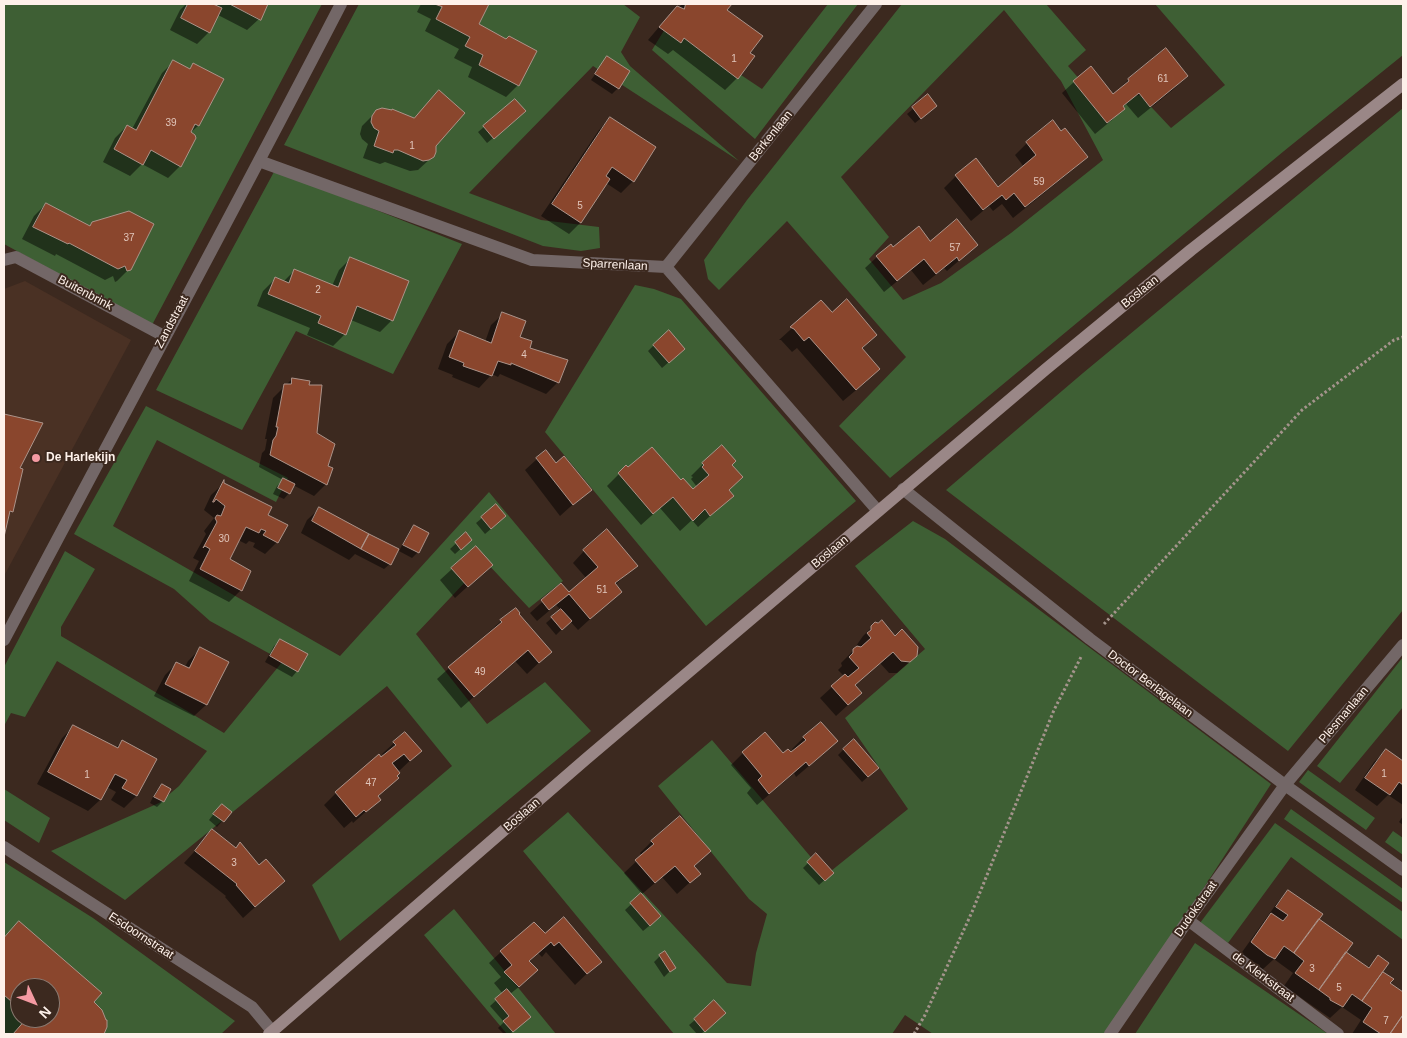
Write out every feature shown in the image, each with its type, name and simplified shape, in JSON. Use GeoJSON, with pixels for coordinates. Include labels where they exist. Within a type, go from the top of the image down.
{"type":"FeatureCollection","features":[{"type":"Feature","properties":{"kind":"street","name":"Zandstraat"},"geometry":{"type":"LineString","coordinates":[[4,640],[164,336],[260,161],[341,4]]}},
{"type":"Feature","properties":{"kind":"street","name":"Berkenlaan"},"geometry":{"type":"LineString","coordinates":[[666,267],[876,4]]}},
{"type":"Feature","properties":{"kind":"street","name":"Boslaan"},"geometry":{"type":"LineString","coordinates":[[270,1033],[578,766],[1046,368],[1183,257],[1403,84]]}},
{"type":"Feature","properties":{"kind":"street","name":"Sparrenlaan"},"geometry":{"type":"LineString","coordinates":[[260,161],[532,260],[666,267],[878,511]]}},
{"type":"Feature","properties":{"kind":"street","name":"Buitenbrink"},"geometry":{"type":"LineString","coordinates":[[4,260],[16,257],[164,336]]}},
{"type":"Feature","properties":{"kind":"street","name":"Doctor Berlagelaan"},"geometry":{"type":"LineString","coordinates":[[903,489],[1090,639],[1285,785],[1403,870]]}},
{"type":"Feature","properties":{"kind":"street","name":"Plesmanlaan"},"geometry":{"type":"LineString","coordinates":[[1285,785],[1403,645]]}},
{"type":"Feature","properties":{"kind":"street","name":"Dudokstraat"},"geometry":{"type":"LineString","coordinates":[[1110,1034],[1188,920],[1285,785]]}},
{"type":"Feature","properties":{"kind":"street","name":"Esdoornstraat"},"geometry":{"type":"LineString","coordinates":[[4,847],[252,1007],[270,1033]]}},
{"type":"Feature","properties":{"kind":"street","name":"de Klerkstraat"},"geometry":{"type":"LineString","coordinates":[[1188,920],[1338,1034]]}},
{"type":"Feature","properties":{"kind":"shaded area","name":"De Harlekijn"},"geometry":{"type":"Polygon","coordinates":[[[25,281],[131,340],[4,576],[4,289],[25,281]]]}},
{"type":"Feature","properties":{"kind":"green space"},"geometry":{"type":"Polygon","coordinates":[[[4,4],[322,4],[152,325],[4,244],[4,4]]]}},
{"type":"Feature","properties":{"kind":"green space"},"geometry":{"type":"Polygon","coordinates":[[[359,4],[623,4],[640,17],[621,52],[630,66],[739,161],[593,66],[469,193],[541,220],[599,227],[600,248],[581,251],[543,246],[284,145],[359,4]]]}},
{"type":"Feature","properties":{"kind":"green space"},"geometry":{"type":"Polygon","coordinates":[[[828,4],[858,4],[755,139],[652,50],[668,24],[762,89],[828,4]]]}},
{"type":"Feature","properties":{"kind":"green space"},"geometry":{"type":"Polygon","coordinates":[[[902,4],[1046,4],[1086,50],[1068,66],[1108,112],[1125,98],[1140,95],[1171,128],[1225,85],[1155,4],[1403,4],[1403,55],[1284,151],[890,478],[839,426],[906,357],[787,221],[719,290],[708,279],[704,260],[747,200],[902,4]],[[1004,10],[841,177],[889,237],[869,259],[903,300],[941,283],[1011,233],[1103,160],[1061,81],[1004,10]]]}},
{"type":"Feature","properties":{"kind":"green space"},"geometry":{"type":"Polygon","coordinates":[[[1403,108],[1403,610],[1288,751],[946,490],[1083,373],[1403,108]]]}},
{"type":"Feature","properties":{"kind":"green space"},"geometry":{"type":"Polygon","coordinates":[[[275,170],[462,244],[393,374],[296,331],[242,430],[156,390],[275,170]]]}},
{"type":"Feature","properties":{"kind":"green space"},"geometry":{"type":"Polygon","coordinates":[[[635,285],[654,289],[681,299],[856,501],[706,626],[545,432],[635,285]]]}},
{"type":"Feature","properties":{"kind":"green space"},"geometry":{"type":"Polygon","coordinates":[[[146,406],[288,478],[276,502],[157,440],[113,526],[340,656],[489,492],[563,581],[529,608],[485,561],[416,634],[487,724],[545,682],[591,731],[340,941],[312,885],[452,766],[387,686],[125,900],[51,851],[159,803],[179,786],[207,751],[57,661],[25,717],[11,713],[4,726],[4,667],[65,551],[95,569],[61,627],[61,636],[224,733],[283,661],[210,621],[174,589],[74,534],[146,406]]]}},
{"type":"Feature","properties":{"kind":"green space"},"geometry":{"type":"Polygon","coordinates":[[[913,521],[945,539],[1271,784],[1109,1034],[933,1034],[905,1015],[892,1034],[674,1034],[523,851],[568,812],[727,983],[751,986],[756,953],[767,914],[749,899],[658,786],[712,740],[826,875],[908,809],[845,718],[925,649],[855,566],[913,521]]]}},
{"type":"Feature","properties":{"kind":"green space"},"geometry":{"type":"Polygon","coordinates":[[[1403,657],[1403,707],[1340,783],[1317,766],[1403,657]]]}},
{"type":"Feature","properties":{"kind":"green space"},"geometry":{"type":"Polygon","coordinates":[[[1308,770],[1375,818],[1366,830],[1299,782],[1308,770]]]}},
{"type":"Feature","properties":{"kind":"green space"},"geometry":{"type":"Polygon","coordinates":[[[4,789],[50,818],[39,843],[4,820],[4,789]]]}},
{"type":"Feature","properties":{"kind":"green space"},"geometry":{"type":"Polygon","coordinates":[[[1291,809],[1403,889],[1403,903],[1284,819],[1291,809]]]}},
{"type":"Feature","properties":{"kind":"green space"},"geometry":{"type":"Polygon","coordinates":[[[1275,823],[1403,912],[1403,940],[1291,857],[1228,943],[1200,923],[1275,823]]]}},
{"type":"Feature","properties":{"kind":"green space"},"geometry":{"type":"Polygon","coordinates":[[[1393,831],[1403,838],[1403,855],[1385,842],[1393,831]]]}},
{"type":"Feature","properties":{"kind":"green space"},"geometry":{"type":"Polygon","coordinates":[[[4,862],[93,918],[235,1021],[221,1034],[4,1034],[4,862]]]}},
{"type":"Feature","properties":{"kind":"green space"},"geometry":{"type":"Polygon","coordinates":[[[454,909],[556,1034],[507,1034],[424,935],[454,909]]]}},
{"type":"Feature","properties":{"kind":"green space"},"geometry":{"type":"Polygon","coordinates":[[[1195,943],[1328,1034],[1135,1034],[1195,943]]]}},
{"type":"Feature","properties":{"kind":"building"},"geometry":{"type":"Polygon","coordinates":[[[188,4],[213,4],[222,8],[210,33],[181,18],[188,4]]]}},
{"type":"Feature","properties":{"kind":"building"},"geometry":{"type":"Polygon","coordinates":[[[230,4],[268,4],[261,20],[230,4]]]}},
{"type":"Feature","properties":{"kind":"building"},"geometry":{"type":"Polygon","coordinates":[[[435,4],[489,4],[479,24],[506,39],[509,36],[537,51],[519,86],[479,65],[483,55],[465,46],[470,37],[436,19],[442,7],[435,4]]]}},
{"type":"Feature","properties":{"kind":"building"},"geometry":{"type":"Polygon","coordinates":[[[686,4],[732,4],[727,10],[763,36],[750,53],[755,56],[738,79],[684,38],[681,43],[659,27],[677,6],[684,9],[686,4]]]}},
{"type":"Feature","properties":{"kind":"building"},"geometry":{"type":"Polygon","coordinates":[[[1166,48],[1188,76],[1150,107],[1139,93],[1123,106],[1125,109],[1107,123],[1073,81],[1091,66],[1113,94],[1166,48]]]}},
{"type":"Feature","properties":{"kind":"building"},"geometry":{"type":"Polygon","coordinates":[[[607,56],[630,71],[619,89],[595,74],[607,56]]]}},
{"type":"Feature","properties":{"kind":"building"},"geometry":{"type":"Polygon","coordinates":[[[173,60],[190,69],[193,63],[224,79],[199,126],[195,124],[191,132],[196,138],[181,167],[151,150],[143,165],[114,149],[127,125],[136,130],[173,60]]]}},
{"type":"Feature","properties":{"kind":"building"},"geometry":{"type":"Polygon","coordinates":[[[439,90],[465,113],[436,146],[434,157],[423,161],[398,150],[394,150],[393,153],[374,146],[379,131],[374,128],[371,122],[376,110],[382,108],[392,109],[414,118],[439,90]]]}},
{"type":"Feature","properties":{"kind":"building"},"geometry":{"type":"Polygon","coordinates":[[[928,94],[937,106],[921,119],[912,107],[928,94]]]}},
{"type":"Feature","properties":{"kind":"building"},"geometry":{"type":"Polygon","coordinates":[[[515,99],[526,111],[494,139],[483,126],[515,99]]]}},
{"type":"Feature","properties":{"kind":"building"},"geometry":{"type":"Polygon","coordinates":[[[610,117],[656,147],[634,182],[612,167],[606,176],[610,179],[581,223],[552,204],[610,117]]]}},
{"type":"Feature","properties":{"kind":"building"},"geometry":{"type":"Polygon","coordinates":[[[1053,120],[1061,131],[1065,128],[1088,157],[1025,207],[1014,193],[1006,200],[1002,195],[983,210],[955,175],[976,158],[998,187],[1036,155],[1026,142],[1053,120]]]}},
{"type":"Feature","properties":{"kind":"building"},"geometry":{"type":"Polygon","coordinates":[[[46,203],[90,226],[92,222],[129,211],[154,224],[131,270],[127,271],[125,266],[118,269],[69,243],[33,227],[46,203]]]}},
{"type":"Feature","properties":{"kind":"building"},"geometry":{"type":"Polygon","coordinates":[[[957,219],[978,245],[959,261],[957,257],[936,274],[924,259],[897,281],[876,256],[891,244],[893,247],[919,226],[930,241],[957,219]]]}},
{"type":"Feature","properties":{"kind":"building"},"geometry":{"type":"Polygon","coordinates":[[[350,257],[409,281],[393,321],[357,306],[346,335],[318,323],[321,316],[268,294],[275,277],[289,283],[294,269],[338,287],[350,257]]]}},
{"type":"Feature","properties":{"kind":"building"},"geometry":{"type":"Polygon","coordinates":[[[847,299],[877,335],[862,348],[880,369],[856,390],[809,337],[804,341],[790,327],[821,300],[832,312],[847,299]]]}},
{"type":"Feature","properties":{"kind":"building"},"geometry":{"type":"Polygon","coordinates":[[[502,312],[526,321],[520,337],[532,341],[530,348],[568,360],[559,383],[511,363],[511,365],[498,361],[492,376],[463,366],[464,363],[449,357],[459,330],[491,343],[502,312]]]}},
{"type":"Feature","properties":{"kind":"building"},"geometry":{"type":"Polygon","coordinates":[[[669,330],[685,349],[669,363],[653,345],[669,330]]]}},
{"type":"Feature","properties":{"kind":"building"},"geometry":{"type":"Polygon","coordinates":[[[292,378],[310,381],[309,385],[322,385],[317,433],[335,444],[328,466],[333,468],[327,485],[270,455],[278,427],[276,427],[284,384],[291,384],[292,378]]]}},
{"type":"Feature","properties":{"kind":"building"},"geometry":{"type":"Polygon","coordinates":[[[4,414],[43,423],[20,468],[23,469],[13,512],[10,511],[4,537],[4,414]]]}},
{"type":"Feature","properties":{"kind":"building"},"geometry":{"type":"Polygon","coordinates":[[[722,445],[736,461],[732,465],[743,477],[729,490],[734,496],[710,516],[705,509],[693,521],[673,497],[653,514],[618,473],[652,447],[681,480],[683,478],[693,489],[709,475],[702,467],[704,465],[702,463],[722,445]]]}},
{"type":"Feature","properties":{"kind":"building"},"geometry":{"type":"Polygon","coordinates":[[[546,450],[556,463],[564,456],[592,490],[573,505],[536,458],[546,450]]]}},
{"type":"Feature","properties":{"kind":"building"},"geometry":{"type":"Polygon","coordinates":[[[283,478],[295,484],[290,494],[278,488],[283,478]]]}},
{"type":"Feature","properties":{"kind":"building"},"geometry":{"type":"Polygon","coordinates":[[[224,480],[224,483],[272,507],[268,515],[288,525],[278,543],[263,535],[266,531],[261,529],[259,533],[246,527],[230,559],[251,571],[242,591],[200,569],[210,549],[205,546],[203,548],[217,522],[215,518],[217,515],[221,516],[225,506],[216,499],[213,502],[224,480]]]}},
{"type":"Feature","properties":{"kind":"building"},"geometry":{"type":"Polygon","coordinates":[[[496,504],[506,516],[491,529],[481,517],[496,504]]]}},
{"type":"Feature","properties":{"kind":"building"},"geometry":{"type":"Polygon","coordinates":[[[319,507],[369,534],[361,549],[312,521],[319,507]]]}},
{"type":"Feature","properties":{"kind":"building"},"geometry":{"type":"Polygon","coordinates":[[[414,525],[429,533],[419,553],[403,545],[414,525]]]}},
{"type":"Feature","properties":{"kind":"building"},"geometry":{"type":"Polygon","coordinates":[[[607,529],[638,566],[615,583],[622,592],[590,619],[569,594],[549,610],[541,600],[561,583],[569,592],[598,567],[583,550],[607,529]]]}},
{"type":"Feature","properties":{"kind":"building"},"geometry":{"type":"Polygon","coordinates":[[[466,532],[472,540],[461,550],[455,542],[466,532]]]}},
{"type":"Feature","properties":{"kind":"building"},"geometry":{"type":"Polygon","coordinates":[[[369,534],[399,549],[391,565],[361,549],[369,534]]]}},
{"type":"Feature","properties":{"kind":"building"},"geometry":{"type":"Polygon","coordinates":[[[476,546],[493,565],[468,587],[451,568],[476,546]]]}},
{"type":"Feature","properties":{"kind":"building"},"geometry":{"type":"Polygon","coordinates":[[[516,608],[552,652],[539,663],[528,650],[474,697],[448,667],[516,608]]]}},
{"type":"Feature","properties":{"kind":"building"},"geometry":{"type":"Polygon","coordinates":[[[561,609],[572,621],[562,630],[551,617],[561,609]]]}},
{"type":"Feature","properties":{"kind":"building"},"geometry":{"type":"Polygon","coordinates":[[[882,620],[895,636],[902,629],[918,647],[917,656],[910,662],[901,661],[893,652],[855,685],[862,693],[848,705],[831,686],[845,674],[848,677],[859,668],[849,657],[853,653],[853,649],[857,646],[861,647],[871,638],[867,633],[871,630],[871,626],[875,622],[878,623],[882,620]]]}},
{"type":"Feature","properties":{"kind":"building"},"geometry":{"type":"Polygon","coordinates":[[[280,639],[308,654],[298,672],[270,656],[280,639]]]}},
{"type":"Feature","properties":{"kind":"building"},"geometry":{"type":"Polygon","coordinates":[[[200,647],[229,662],[207,705],[165,684],[176,662],[189,668],[200,647]]]}},
{"type":"Feature","properties":{"kind":"building"},"geometry":{"type":"Polygon","coordinates":[[[821,722],[838,741],[809,766],[806,762],[769,794],[758,780],[762,776],[742,752],[765,732],[783,753],[788,749],[791,752],[806,740],[803,737],[821,722]]]}},
{"type":"Feature","properties":{"kind":"building"},"geometry":{"type":"Polygon","coordinates":[[[73,725],[118,748],[122,740],[157,759],[137,796],[122,788],[127,780],[115,774],[101,800],[48,772],[73,725]]]}},
{"type":"Feature","properties":{"kind":"building"},"geometry":{"type":"Polygon","coordinates":[[[405,732],[422,751],[410,761],[404,754],[392,763],[400,773],[397,776],[399,778],[378,796],[381,800],[356,817],[335,792],[379,754],[381,757],[396,745],[393,742],[405,732]]]}},
{"type":"Feature","properties":{"kind":"building"},"geometry":{"type":"Polygon","coordinates":[[[854,739],[879,768],[868,777],[843,749],[854,739]]]}},
{"type":"Feature","properties":{"kind":"building"},"geometry":{"type":"Polygon","coordinates":[[[1386,749],[1403,761],[1403,785],[1399,782],[1390,795],[1365,778],[1386,749]]]}},
{"type":"Feature","properties":{"kind":"building"},"geometry":{"type":"Polygon","coordinates":[[[162,784],[171,789],[164,802],[154,797],[162,784]]]}},
{"type":"Feature","properties":{"kind":"building"},"geometry":{"type":"Polygon","coordinates":[[[222,804],[232,812],[224,822],[213,814],[222,804]]]}},
{"type":"Feature","properties":{"kind":"building"},"geometry":{"type":"Polygon","coordinates":[[[680,816],[711,851],[694,866],[701,874],[690,883],[675,866],[655,883],[635,860],[654,844],[651,841],[680,816]]]}},
{"type":"Feature","properties":{"kind":"building"},"geometry":{"type":"Polygon","coordinates":[[[212,829],[236,848],[240,842],[259,865],[266,859],[285,881],[255,907],[237,884],[195,851],[212,829]]]}},
{"type":"Feature","properties":{"kind":"building"},"geometry":{"type":"Polygon","coordinates":[[[816,853],[834,873],[825,881],[807,862],[816,853]]]}},
{"type":"Feature","properties":{"kind":"building"},"geometry":{"type":"Polygon","coordinates":[[[1288,890],[1323,914],[1294,953],[1284,946],[1275,959],[1251,942],[1271,913],[1283,921],[1288,915],[1276,907],[1288,890]]]}},
{"type":"Feature","properties":{"kind":"building"},"geometry":{"type":"Polygon","coordinates":[[[641,893],[661,916],[650,926],[630,903],[641,893]]]}},
{"type":"Feature","properties":{"kind":"building"},"geometry":{"type":"Polygon","coordinates":[[[564,917],[602,962],[587,974],[559,942],[554,946],[551,942],[529,961],[538,970],[519,987],[504,972],[512,965],[500,951],[534,922],[545,933],[564,917]]]}},
{"type":"Feature","properties":{"kind":"building"},"geometry":{"type":"Polygon","coordinates":[[[1319,919],[1353,943],[1319,990],[1295,973],[1304,961],[1294,953],[1319,919]]]}},
{"type":"Feature","properties":{"kind":"building"},"geometry":{"type":"Polygon","coordinates":[[[19,921],[102,993],[94,1002],[102,1010],[107,1020],[104,1034],[13,1034],[18,1028],[60,1028],[60,978],[10,978],[10,1000],[4,995],[4,938],[19,921]]]}},
{"type":"Feature","properties":{"kind":"building"},"geometry":{"type":"Polygon","coordinates":[[[665,951],[676,968],[670,972],[659,955],[665,951]]]}},
{"type":"Feature","properties":{"kind":"building"},"geometry":{"type":"Polygon","coordinates":[[[1346,952],[1369,968],[1378,955],[1389,963],[1362,1001],[1352,994],[1343,1007],[1330,1000],[1319,990],[1346,952]]]}},
{"type":"Feature","properties":{"kind":"building"},"geometry":{"type":"Polygon","coordinates":[[[1383,972],[1394,979],[1390,983],[1403,992],[1403,1015],[1390,1034],[1381,1034],[1363,1022],[1372,1008],[1362,1001],[1383,972]]]}},
{"type":"Feature","properties":{"kind":"building"},"geometry":{"type":"Polygon","coordinates":[[[507,989],[531,1017],[513,1032],[503,1021],[509,1016],[495,999],[507,989]]]}},
{"type":"Feature","properties":{"kind":"building"},"geometry":{"type":"Polygon","coordinates":[[[714,1000],[726,1013],[705,1032],[694,1019],[714,1000]]]}},
{"type":"Feature","properties":{"kind":"building"},"geometry":{"type":"Polygon","coordinates":[[[1403,1015],[1403,1034],[1390,1034],[1403,1015]]]}},
{"type":"Feature","properties":{"kind":"place","name":"De Harlekijn"},"geometry":{"type":"Point","coordinates":[36,458]}}]}
